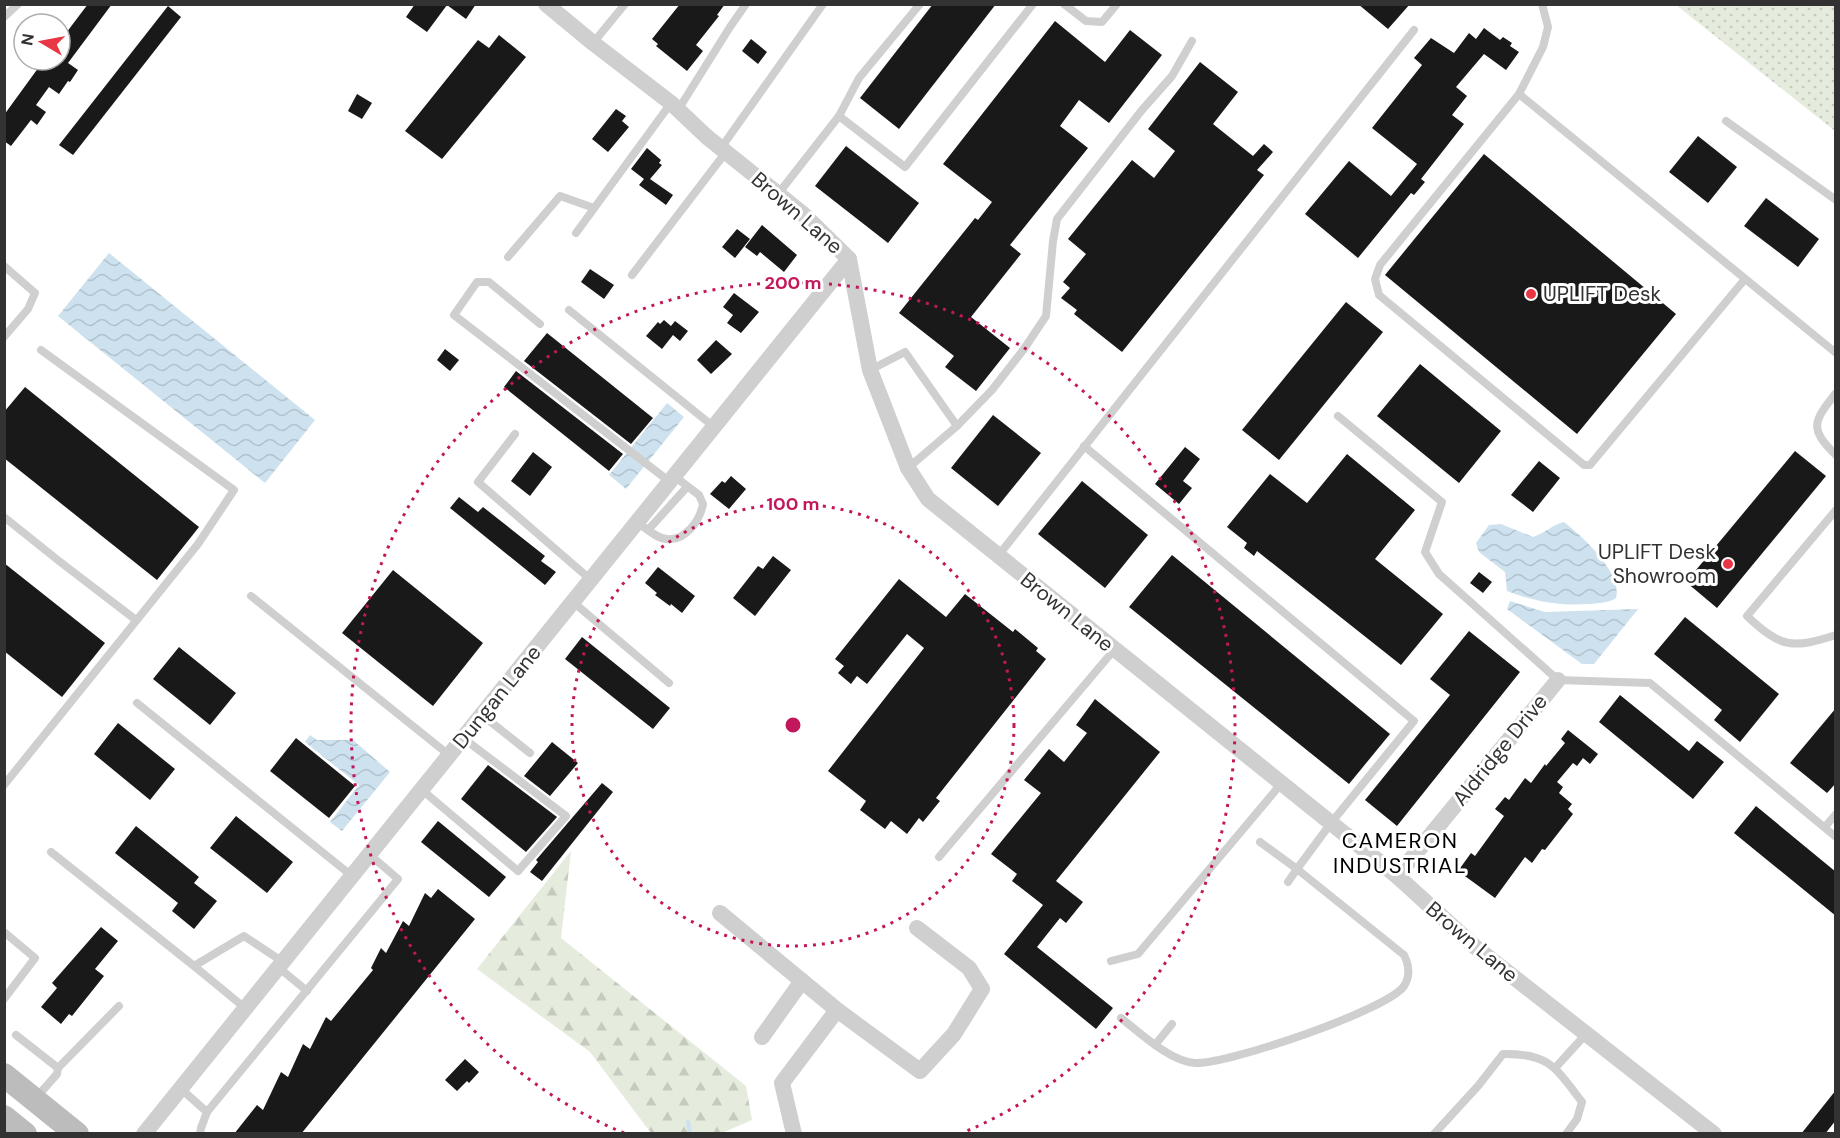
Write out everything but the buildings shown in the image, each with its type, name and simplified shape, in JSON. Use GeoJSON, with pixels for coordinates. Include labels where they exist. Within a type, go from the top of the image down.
{"type":"FeatureCollection","features":[{"type":"Feature","properties":{"kind":"main road"},"geometry":{"type":"LineString","coordinates":[[4,1075],[77,1134]]}},
{"type":"Feature","properties":{"kind":"main road"},"geometry":{"type":"LineString","coordinates":[[4,1117],[25,1134]]}},
{"type":"Feature","properties":{"kind":"street","name":"Brown Lane"},"geometry":{"type":"LineString","coordinates":[[546,4],[803,214],[849,260],[870,370],[908,468],[928,499],[1397,876],[1474,946],[1714,1134]]}},
{"type":"Feature","properties":{"kind":"street","name":"Dungan Lane"},"geometry":{"type":"LineString","coordinates":[[144,1134],[591,580],[643,526],[677,482],[714,427],[849,260]]}},
{"type":"Feature","properties":{"kind":"street","name":"Aldridge Drive"},"geometry":{"type":"LineString","coordinates":[[1397,876],[1558,680]]}},
{"type":"Feature","properties":{"kind":"street"},"geometry":{"type":"LineString","coordinates":[[720,913],[837,1010],[920,1071],[954,1034],[982,989],[969,968],[916,928]]}},
{"type":"Feature","properties":{"kind":"street"},"geometry":{"type":"LineString","coordinates":[[762,1037],[802,981]]}},
{"type":"Feature","properties":{"kind":"street"},"geometry":{"type":"LineString","coordinates":[[794,1134],[782,1083],[837,1010]]}},
{"type":"Feature","properties":{"kind":"lane"},"geometry":{"type":"LineString","coordinates":[[4,17],[18,4]]}},
{"type":"Feature","properties":{"kind":"lane"},"geometry":{"type":"LineString","coordinates":[[593,43],[625,4]]}},
{"type":"Feature","properties":{"kind":"lane"},"geometry":{"type":"LineString","coordinates":[[576,233],[674,107],[747,4]]}},
{"type":"Feature","properties":{"kind":"lane"},"geometry":{"type":"LineString","coordinates":[[632,275],[723,150],[823,4]]}},
{"type":"Feature","properties":{"kind":"lane"},"geometry":{"type":"LineString","coordinates":[[778,194],[839,116],[859,78],[920,4]]}},
{"type":"Feature","properties":{"kind":"lane"},"geometry":{"type":"LineString","coordinates":[[839,116],[905,167],[1034,4]]}},
{"type":"Feature","properties":{"kind":"lane"},"geometry":{"type":"LineString","coordinates":[[1064,4],[1086,21],[1102,22],[1117,4]]}},
{"type":"Feature","properties":{"kind":"lane"},"geometry":{"type":"LineString","coordinates":[[1542,4],[1548,27],[1532,69],[1519,94],[1380,265],[1375,279],[1379,295],[1575,459],[1584,465],[1590,465],[1745,279]]}},
{"type":"Feature","properties":{"kind":"lane"},"geometry":{"type":"LineString","coordinates":[[997,556],[1414,30]]}},
{"type":"Feature","properties":{"kind":"lane"},"geometry":{"type":"LineString","coordinates":[[908,468],[957,426],[992,390],[1046,316],[1053,241],[1058,219],[1142,110],[1172,76],[1192,41]]}},
{"type":"Feature","properties":{"kind":"lane"},"geometry":{"type":"LineString","coordinates":[[1519,94],[1836,353]]}},
{"type":"Feature","properties":{"kind":"lane"},"geometry":{"type":"LineString","coordinates":[[1726,122],[1836,200]]}},
{"type":"Feature","properties":{"kind":"lane"},"geometry":{"type":"LineString","coordinates":[[508,257],[560,196],[594,208]]}},
{"type":"Feature","properties":{"kind":"lane"},"geometry":{"type":"LineString","coordinates":[[4,266],[35,292],[28,309],[4,337]]}},
{"type":"Feature","properties":{"kind":"lane"},"geometry":{"type":"LineString","coordinates":[[540,324],[489,282],[477,282],[454,315],[677,482],[699,495],[703,504],[695,525],[680,536],[667,539],[643,526]]}},
{"type":"Feature","properties":{"kind":"lane"},"geometry":{"type":"LineString","coordinates":[[569,310],[714,427]]}},
{"type":"Feature","properties":{"kind":"lane"},"geometry":{"type":"LineString","coordinates":[[4,785],[198,544],[234,490],[41,350]]}},
{"type":"Feature","properties":{"kind":"lane"},"geometry":{"type":"LineString","coordinates":[[870,370],[905,352],[957,426]]}},
{"type":"Feature","properties":{"kind":"lane"},"geometry":{"type":"LineString","coordinates":[[1836,393],[1821,412],[1817,430],[1821,440],[1836,455]]}},
{"type":"Feature","properties":{"kind":"lane"},"geometry":{"type":"LineString","coordinates":[[1338,416],[1442,502],[1425,552],[1439,574],[1558,680],[1650,683],[1836,837]]}},
{"type":"Feature","properties":{"kind":"lane"},"geometry":{"type":"LineString","coordinates":[[515,434],[478,482],[591,580]]}},
{"type":"Feature","properties":{"kind":"lane"},"geometry":{"type":"LineString","coordinates":[[1084,446],[1414,721],[1331,824],[1288,882]]}},
{"type":"Feature","properties":{"kind":"lane"},"geometry":{"type":"LineString","coordinates":[[1836,510],[1747,616],[1766,634],[1784,643],[1797,645],[1836,635]]}},
{"type":"Feature","properties":{"kind":"lane"},"geometry":{"type":"LineString","coordinates":[[4,517],[136,620]]}},
{"type":"Feature","properties":{"kind":"lane"},"geometry":{"type":"LineString","coordinates":[[251,596],[449,756]]}},
{"type":"Feature","properties":{"kind":"lane"},"geometry":{"type":"LineString","coordinates":[[573,602],[669,683]]}},
{"type":"Feature","properties":{"kind":"lane"},"geometry":{"type":"LineString","coordinates":[[939,856],[1114,650]]}},
{"type":"Feature","properties":{"kind":"lane"},"geometry":{"type":"LineString","coordinates":[[137,703],[352,876]]}},
{"type":"Feature","properties":{"kind":"lane"},"geometry":{"type":"LineString","coordinates":[[482,714],[530,753]]}},
{"type":"Feature","properties":{"kind":"lane"},"geometry":{"type":"LineString","coordinates":[[422,789],[518,871],[566,816],[463,738]]}},
{"type":"Feature","properties":{"kind":"lane"},"geometry":{"type":"LineString","coordinates":[[1111,961],[1138,954],[1281,784]]}},
{"type":"Feature","properties":{"kind":"lane"},"geometry":{"type":"LineString","coordinates":[[1824,827],[1836,813]]}},
{"type":"Feature","properties":{"kind":"lane"},"geometry":{"type":"LineString","coordinates":[[1121,1018],[1155,1045],[1176,1058],[1194,1063],[1230,1058],[1289,1040],[1342,1020],[1390,997],[1404,987],[1408,978],[1409,965],[1404,955],[1260,842]]}},
{"type":"Feature","properties":{"kind":"lane"},"geometry":{"type":"LineString","coordinates":[[51,852],[245,1008]]}},
{"type":"Feature","properties":{"kind":"lane"},"geometry":{"type":"LineString","coordinates":[[201,1134],[207,1112],[398,879],[369,854]]}},
{"type":"Feature","properties":{"kind":"lane"},"geometry":{"type":"LineString","coordinates":[[4,932],[35,958],[4,999]]}},
{"type":"Feature","properties":{"kind":"lane"},"geometry":{"type":"LineString","coordinates":[[194,966],[244,936],[280,964],[307,991]]}},
{"type":"Feature","properties":{"kind":"lane"},"geometry":{"type":"LineString","coordinates":[[35,1100],[57,1074],[58,1068],[119,1006]]}},
{"type":"Feature","properties":{"kind":"lane"},"geometry":{"type":"LineString","coordinates":[[1155,1045],[1172,1024]]}},
{"type":"Feature","properties":{"kind":"lane"},"geometry":{"type":"LineString","coordinates":[[1556,1067],[1586,1034]]}},
{"type":"Feature","properties":{"kind":"lane"},"geometry":{"type":"LineString","coordinates":[[16,1035],[58,1068]]}},
{"type":"Feature","properties":{"kind":"lane"},"geometry":{"type":"LineString","coordinates":[[1434,1134],[1478,1086],[1503,1054],[1526,1053],[1556,1067],[1582,1101],[1577,1119],[1566,1134]]}},
{"type":"Feature","properties":{"kind":"lane"},"geometry":{"type":"LineString","coordinates":[[180,1089],[207,1112]]}},
{"type":"Feature","properties":{"kind":"green space"},"geometry":{"type":"Polygon","coordinates":[[[1676,5],[1835,5],[1835,131],[1676,5]]]}},
{"type":"Feature","properties":{"kind":"green space"},"geometry":{"type":"Polygon","coordinates":[[[571,851],[561,938],[746,1086],[752,1120],[722,1133],[651,1133],[590,1052],[477,969],[571,851]]]}},
{"type":"Feature","properties":{"kind":"water"},"geometry":{"type":"Polygon","coordinates":[[[109,253],[315,420],[265,483],[58,316],[109,253]]]}},
{"type":"Feature","properties":{"kind":"water"},"geometry":{"type":"Polygon","coordinates":[[[667,403],[684,417],[626,489],[609,475],[667,403]]]}},
{"type":"Feature","properties":{"kind":"water"},"geometry":{"type":"Polygon","coordinates":[[[1564,522],[1581,536],[1607,567],[1617,588],[1616,598],[1600,603],[1557,604],[1507,591],[1505,572],[1479,552],[1476,543],[1489,525],[1501,524],[1533,537],[1564,522]]]}},
{"type":"Feature","properties":{"kind":"water"},"geometry":{"type":"Polygon","coordinates":[[[1510,601],[1545,612],[1638,609],[1594,664],[1582,664],[1507,609],[1510,601]]]}},
{"type":"Feature","properties":{"kind":"water"},"geometry":{"type":"Polygon","coordinates":[[[310,735],[317,740],[353,740],[390,772],[342,831],[330,822],[359,785],[305,742],[310,735]]]}},
{"type":"Feature","properties":{"kind":"waterway"},"geometry":{"type":"LineString","coordinates":[[688,1122],[690,1134]]}},
{"type":"Feature","properties":{"kind":"place","name":"UPLIFT Desk"},"geometry":{"type":"Point","coordinates":[1531,294]}},
{"type":"Feature","properties":{"kind":"place","name":"UPLIFT Desk Showroom"},"geometry":{"type":"Point","coordinates":[1728,564]}},
{"type":"Feature","properties":{"kind":"district","name":"CAMERON INDUSTRIAL"},"geometry":{"type":"Point","coordinates":[1400,852]}}]}
